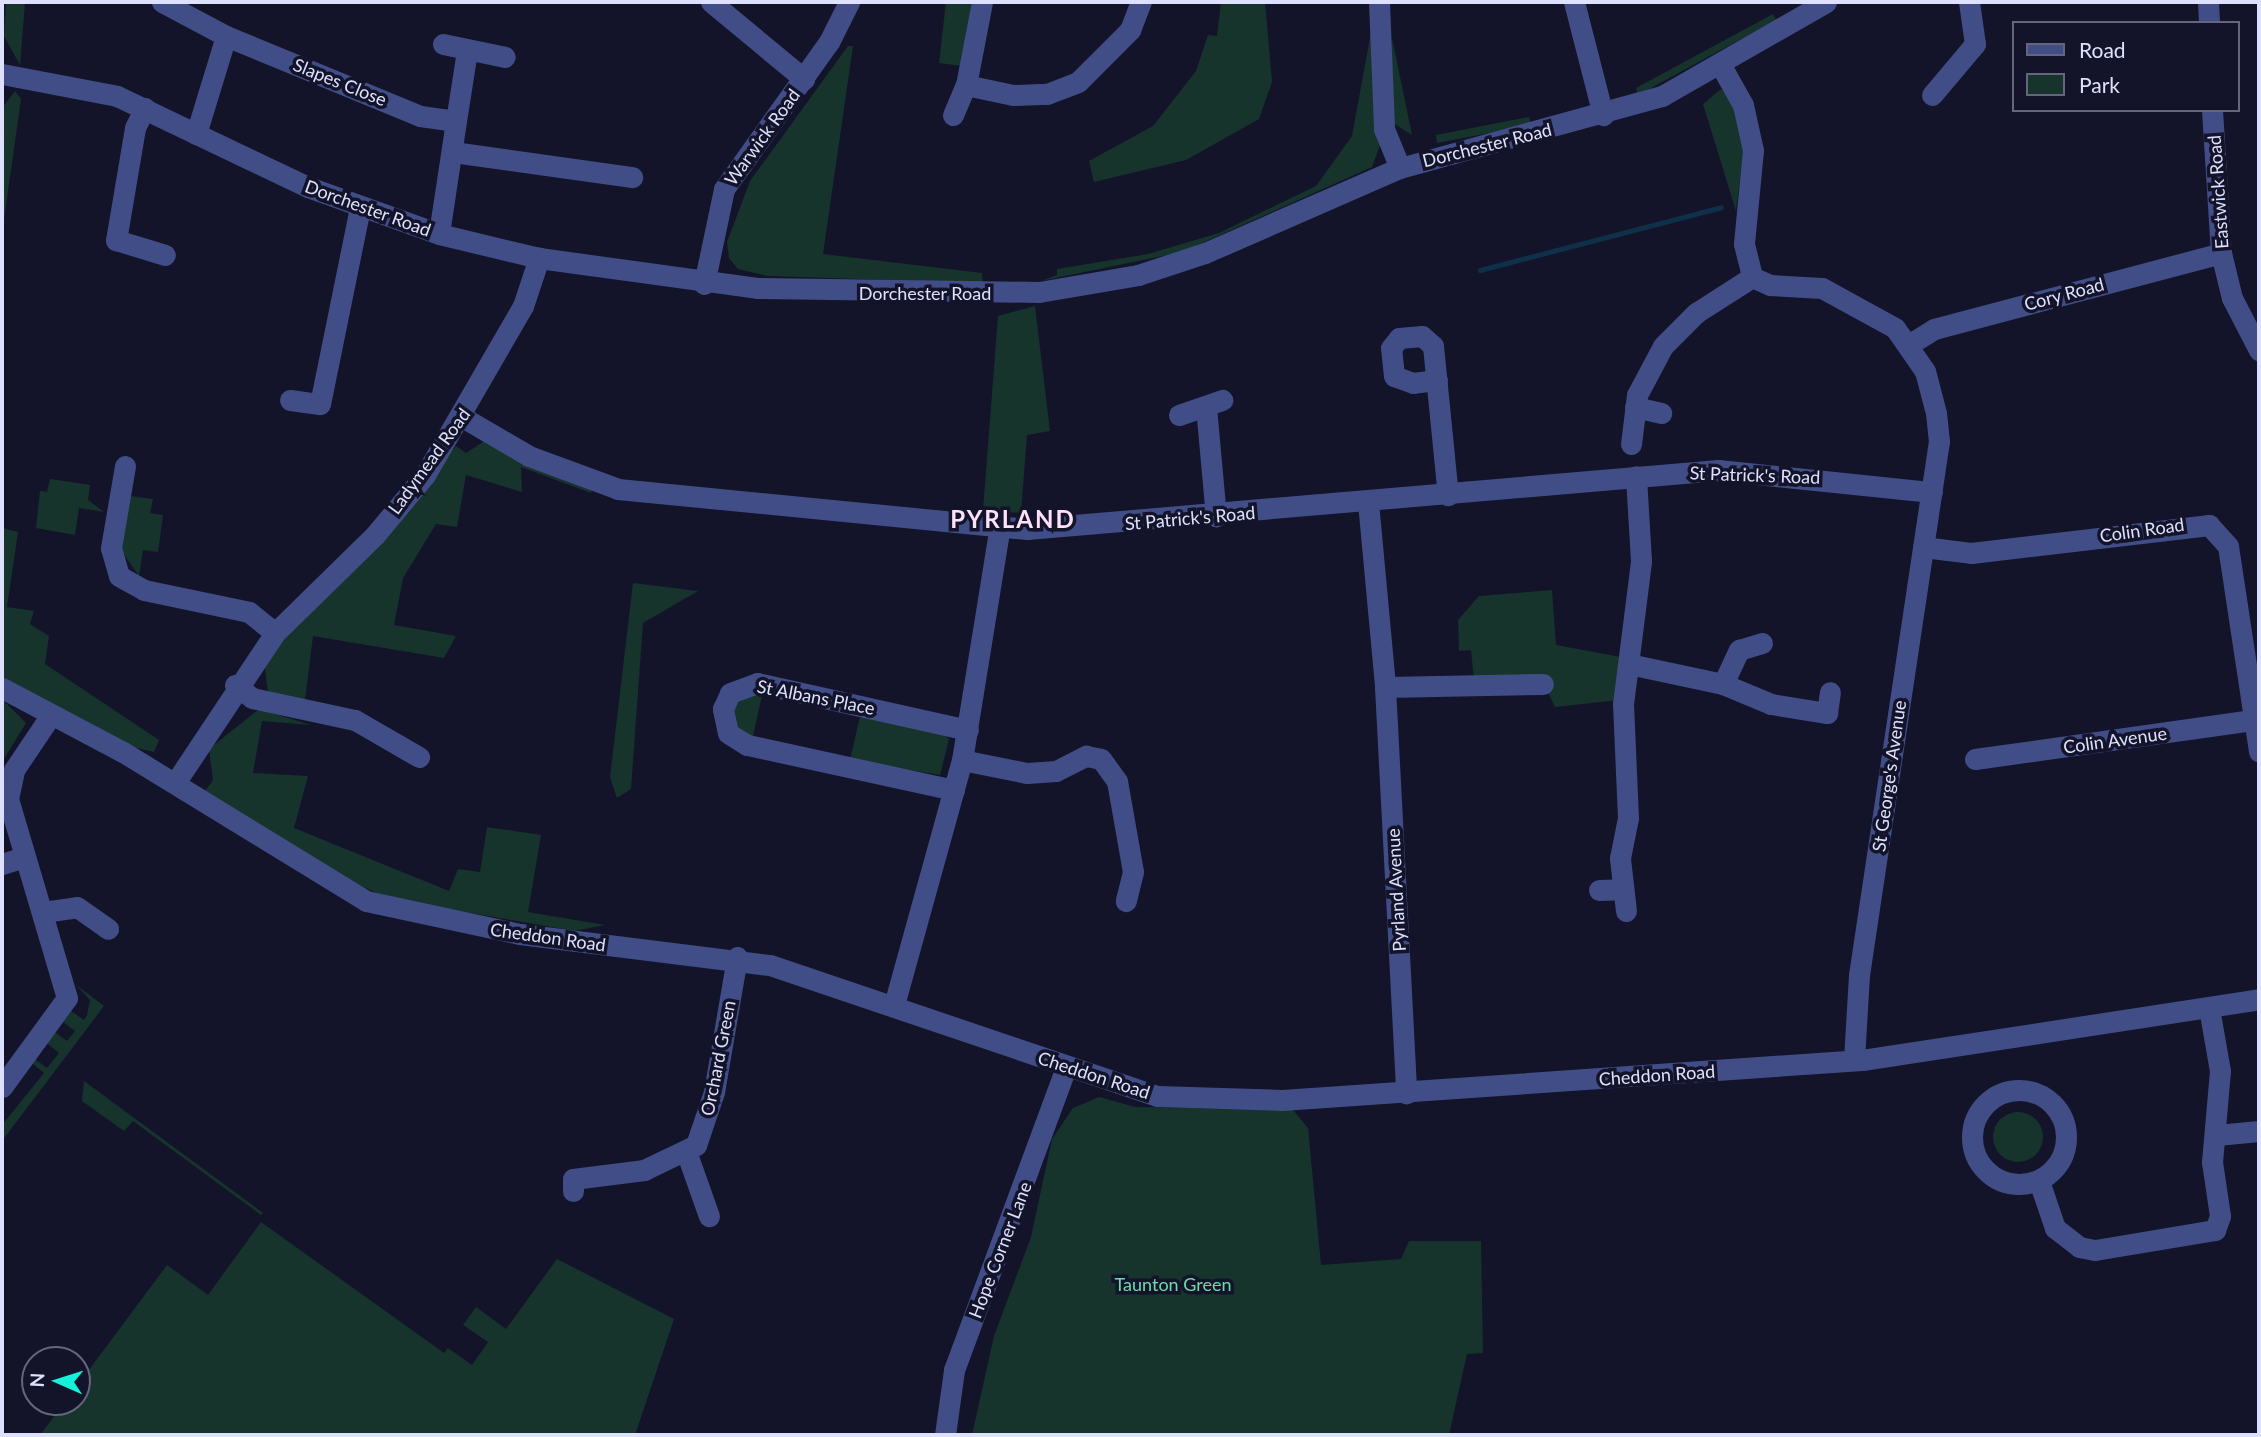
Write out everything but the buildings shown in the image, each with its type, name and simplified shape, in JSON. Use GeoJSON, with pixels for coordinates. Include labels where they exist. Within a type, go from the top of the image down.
{"type":"FeatureCollection","features":[{"type":"Feature","properties":{"kind":"street","name":"Slapes Close"},"geometry":{"type":"LineString","coordinates":[[162,2],[226,36],[420,116],[456,121]]}},
{"type":"Feature","properties":{"kind":"street"},"geometry":{"type":"LineString","coordinates":[[711,2],[804,79]]}},
{"type":"Feature","properties":{"kind":"street","name":"Warwick Road"},"geometry":{"type":"LineString","coordinates":[[704,284],[724,189],[804,79],[849,2]]}},
{"type":"Feature","properties":{"kind":"street"},"geometry":{"type":"LineString","coordinates":[[953,115],[966,85],[982,2]]}},
{"type":"Feature","properties":{"kind":"street"},"geometry":{"type":"LineString","coordinates":[[966,85],[1046,94],[1078,82],[1130,30],[1142,2]]}},
{"type":"Feature","properties":{"kind":"street"},"geometry":{"type":"LineString","coordinates":[[1378,2],[1384,129],[1400,168]]}},
{"type":"Feature","properties":{"kind":"street"},"geometry":{"type":"LineString","coordinates":[[1574,2],[1603,115]]}},
{"type":"Feature","properties":{"kind":"street","name":"Dorchester Road"},"geometry":{"type":"LineString","coordinates":[[2,74],[78,84],[145,108],[360,207],[439,234],[539,258],[704,284],[867,294],[1073,289],[1205,253],[1400,168],[1603,115],[1662,96],[1826,2]]}},
{"type":"Feature","properties":{"kind":"street"},"geometry":{"type":"LineString","coordinates":[[1932,95],[1975,44],[1969,2]]}},
{"type":"Feature","properties":{"kind":"street"},"geometry":{"type":"LineString","coordinates":[[2208,2],[2209,21]]}},
{"type":"Feature","properties":{"kind":"street"},"geometry":{"type":"LineString","coordinates":[[197,134],[226,36]]}},
{"type":"Feature","properties":{"kind":"street"},"geometry":{"type":"LineString","coordinates":[[443,44],[505,57]]}},
{"type":"Feature","properties":{"kind":"street"},"geometry":{"type":"LineString","coordinates":[[439,234],[467,51]]}},
{"type":"Feature","properties":{"kind":"street"},"geometry":{"type":"LineString","coordinates":[[1720,64],[1743,105],[1753,150],[1744,244],[1752,277]]}},
{"type":"Feature","properties":{"kind":"street"},"geometry":{"type":"LineString","coordinates":[[145,108],[135,128],[116,240],[165,255]]}},
{"type":"Feature","properties":{"kind":"street","name":"Eastwick Road"},"geometry":{"type":"LineString","coordinates":[[2213,112],[2221,253],[2232,298],[2259,350]]}},
{"type":"Feature","properties":{"kind":"street"},"geometry":{"type":"LineString","coordinates":[[453,152],[632,177]]}},
{"type":"Feature","properties":{"kind":"street"},"geometry":{"type":"LineString","coordinates":[[290,400],[329,406],[360,207]]}},
{"type":"Feature","properties":{"kind":"street","name":"Cory Road"},"geometry":{"type":"LineString","coordinates":[[1910,344],[1934,330],[2221,253]]}},
{"type":"Feature","properties":{"kind":"street","name":"Ladymead Road"},"geometry":{"type":"LineString","coordinates":[[175,783],[235,685],[275,634],[375,535],[464,418],[523,306],[539,258]]}},
{"type":"Feature","properties":{"kind":"street"},"geometry":{"type":"LineString","coordinates":[[1631,444],[1635,407],[1663,346],[1696,313],[1752,277],[1850,298],[1910,344]]}},
{"type":"Feature","properties":{"kind":"street","name":"St George's Avenue"},"geometry":{"type":"LineString","coordinates":[[1854,1060],[1859,975],[1932,492],[1936,413],[1910,344]]}},
{"type":"Feature","properties":{"kind":"street"},"geometry":{"type":"LineString","coordinates":[[1437,380],[1448,495]]}},
{"type":"Feature","properties":{"kind":"street"},"geometry":{"type":"LineString","coordinates":[[1179,415],[1214,403],[1216,517]]}},
{"type":"Feature","properties":{"kind":"street"},"geometry":{"type":"LineString","coordinates":[[1635,407],[1661,413]]}},
{"type":"Feature","properties":{"kind":"street","name":"St Patrick's Road"},"geometry":{"type":"LineString","coordinates":[[464,418],[529,456],[618,489],[1060,530],[1636,475],[1780,471],[1932,492]]}},
{"type":"Feature","properties":{"kind":"street"},"geometry":{"type":"LineString","coordinates":[[125,466],[111,492],[111,548],[119,576],[144,590],[249,612],[275,634]]}},
{"type":"Feature","properties":{"kind":"street"},"geometry":{"type":"LineString","coordinates":[[1626,911],[1623,889],[1628,802],[1623,704],[1641,561],[1636,475]]}},
{"type":"Feature","properties":{"kind":"street","name":"Pyrland Avenue"},"geometry":{"type":"LineString","coordinates":[[1368,502],[1385,687],[1406,1093]]}},
{"type":"Feature","properties":{"kind":"street","name":"Colin Road"},"geometry":{"type":"LineString","coordinates":[[1923,547],[1971,553],[2209,525],[2228,545],[2259,752]]}},
{"type":"Feature","properties":{"kind":"street"},"geometry":{"type":"LineString","coordinates":[[894,1005],[962,760],[1000,526]]}},
{"type":"Feature","properties":{"kind":"street"},"geometry":{"type":"LineString","coordinates":[[1723,684],[1739,650],[1762,643]]}},
{"type":"Feature","properties":{"kind":"street"},"geometry":{"type":"LineString","coordinates":[[1629,664],[1723,684],[1770,704],[1828,702]]}},
{"type":"Feature","properties":{"kind":"street","name":"St Albans Place"},"geometry":{"type":"LineString","coordinates":[[954,790],[747,745],[728,733],[723,709],[730,693],[757,683],[968,730]]}},
{"type":"Feature","properties":{"kind":"street"},"geometry":{"type":"LineString","coordinates":[[1385,687],[1543,684]]}},
{"type":"Feature","properties":{"kind":"street"},"geometry":{"type":"LineString","coordinates":[[235,685],[252,698],[355,720],[419,757]]}},
{"type":"Feature","properties":{"kind":"street","name":"Cheddon Road"},"geometry":{"type":"LineString","coordinates":[[2,688],[175,783],[366,901],[520,934],[737,957],[894,1005],[1122,1088],[1195,1101],[1406,1093],[1854,1060],[2208,1009],[2259,999]]}},
{"type":"Feature","properties":{"kind":"street"},"geometry":{"type":"LineString","coordinates":[[2,1087],[67,998],[9,807],[10,779],[51,715]]}},
{"type":"Feature","properties":{"kind":"street","name":"Colin Avenue"},"geometry":{"type":"LineString","coordinates":[[1975,759],[2254,720]]}},
{"type":"Feature","properties":{"kind":"street"},"geometry":{"type":"LineString","coordinates":[[962,760],[1027,773],[1056,771],[1086,756],[1101,759],[1117,781],[1133,872],[1126,901]]}},
{"type":"Feature","properties":{"kind":"street"},"geometry":{"type":"LineString","coordinates":[[2,864],[24,857]]}},
{"type":"Feature","properties":{"kind":"street"},"geometry":{"type":"LineString","coordinates":[[1599,890],[1623,889]]}},
{"type":"Feature","properties":{"kind":"street"},"geometry":{"type":"LineString","coordinates":[[43,912],[77,907],[108,929]]}},
{"type":"Feature","properties":{"kind":"street","name":"Orchard Green"},"geometry":{"type":"LineString","coordinates":[[687,1154],[704,1129],[714,1092],[737,957]]}},
{"type":"Feature","properties":{"kind":"street"},"geometry":{"type":"LineString","coordinates":[[2039,1181],[2055,1228],[2079,1247],[2205,1235],[2219,1225],[2212,1162],[2217,1135],[2220,1071],[2208,1009]]}},
{"type":"Feature","properties":{"kind":"street","name":"Hope Corner Lane"},"geometry":{"type":"LineString","coordinates":[[945,1435],[954,1370],[1066,1067]]}},
{"type":"Feature","properties":{"kind":"street"},"geometry":{"type":"LineString","coordinates":[[1997,1095],[2041,1095],[2062,1117],[2066,1146],[2039,1181],[2023,1185],[1992,1177],[1973,1151],[1975,1118],[1997,1095]]}},
{"type":"Feature","properties":{"kind":"street"},"geometry":{"type":"LineString","coordinates":[[2217,1135],[2259,1131]]}},
{"type":"Feature","properties":{"kind":"street"},"geometry":{"type":"LineString","coordinates":[[573,1179],[644,1170],[687,1154],[709,1216]]}},
{"type":"Feature","properties":{"kind":"green space"},"geometry":{"type":"Polygon","coordinates":[[[6,2],[25,2],[20,65],[4,36],[6,2]]]}},
{"type":"Feature","properties":{"kind":"green space"},"geometry":{"type":"Polygon","coordinates":[[[946,2],[974,2],[963,66],[939,63],[946,2]]]}},
{"type":"Feature","properties":{"kind":"green space"},"geometry":{"type":"Polygon","coordinates":[[[1221,2],[1265,2],[1272,82],[1259,119],[1186,160],[1094,182],[1089,161],[1153,126],[1196,71],[1208,35],[1217,36],[1221,2]]]}},
{"type":"Feature","properties":{"kind":"green space"},"geometry":{"type":"Polygon","coordinates":[[[1773,14],[1776,20],[1638,95],[1636,88],[1773,14]]]}},
{"type":"Feature","properties":{"kind":"green space"},"geometry":{"type":"Polygon","coordinates":[[[1371,32],[1380,145],[1372,167],[1182,252],[1041,281],[1057,275],[1057,269],[1148,254],[1219,233],[1316,186],[1352,136],[1371,32]]]}},
{"type":"Feature","properties":{"kind":"green space"},"geometry":{"type":"Polygon","coordinates":[[[1392,38],[1412,135],[1392,122],[1392,38]]]}},
{"type":"Feature","properties":{"kind":"green space"},"geometry":{"type":"Polygon","coordinates":[[[848,46],[853,46],[823,254],[982,273],[983,283],[768,276],[738,269],[729,258],[727,242],[750,181],[848,46]]]}},
{"type":"Feature","properties":{"kind":"green space"},"geometry":{"type":"Polygon","coordinates":[[[1721,89],[1731,96],[1745,139],[1736,211],[1703,104],[1721,89]]]}},
{"type":"Feature","properties":{"kind":"green space"},"geometry":{"type":"Polygon","coordinates":[[[15,91],[21,99],[2,234],[2,108],[15,91]]]}},
{"type":"Feature","properties":{"kind":"green space"},"geometry":{"type":"Polygon","coordinates":[[[1529,117],[1531,125],[1437,143],[1436,135],[1529,117]]]}},
{"type":"Feature","properties":{"kind":"green space"},"geometry":{"type":"Polygon","coordinates":[[[1035,306],[1050,431],[1027,435],[1021,513],[983,510],[998,316],[1035,306]]]}},
{"type":"Feature","properties":{"kind":"green space"},"geometry":{"type":"Polygon","coordinates":[[[486,440],[593,486],[591,493],[521,467],[522,492],[466,475],[457,527],[436,524],[403,578],[394,625],[456,636],[444,658],[313,636],[305,700],[268,693],[264,661],[362,562],[456,446],[466,453],[486,440]]]}},
{"type":"Feature","properties":{"kind":"green space"},"geometry":{"type":"Polygon","coordinates":[[[50,479],[90,485],[88,500],[104,512],[79,508],[75,535],[36,528],[40,491],[47,492],[50,479]]]}},
{"type":"Feature","properties":{"kind":"green space"},"geometry":{"type":"Polygon","coordinates":[[[130,496],[153,499],[150,513],[163,515],[158,552],[143,550],[139,576],[121,550],[130,496]]]}},
{"type":"Feature","properties":{"kind":"green space"},"geometry":{"type":"Polygon","coordinates":[[[2,528],[18,532],[7,607],[34,611],[30,624],[49,636],[45,664],[159,740],[154,752],[132,747],[2,678],[2,528]]]}},
{"type":"Feature","properties":{"kind":"green space"},"geometry":{"type":"Polygon","coordinates":[[[633,583],[698,591],[643,623],[631,789],[617,798],[610,777],[633,583]]]}},
{"type":"Feature","properties":{"kind":"green space"},"geometry":{"type":"Polygon","coordinates":[[[1552,590],[1556,645],[1621,657],[1619,700],[1555,707],[1543,682],[1474,680],[1471,650],[1459,651],[1458,620],[1479,596],[1552,590]]]}},
{"type":"Feature","properties":{"kind":"green space"},"geometry":{"type":"Polygon","coordinates":[[[763,691],[752,740],[743,737],[731,719],[735,700],[763,691]]]}},
{"type":"Feature","properties":{"kind":"green space"},"geometry":{"type":"Polygon","coordinates":[[[2,699],[26,723],[2,762],[2,699]]]}},
{"type":"Feature","properties":{"kind":"green space"},"geometry":{"type":"Polygon","coordinates":[[[259,709],[311,725],[262,721],[253,773],[308,776],[294,828],[449,891],[458,869],[480,872],[487,827],[541,835],[528,912],[605,925],[574,931],[390,899],[326,870],[205,791],[213,780],[209,749],[259,709]]]}},
{"type":"Feature","properties":{"kind":"green space"},"geometry":{"type":"Polygon","coordinates":[[[861,712],[941,732],[949,739],[940,775],[850,760],[861,712]]]}},
{"type":"Feature","properties":{"kind":"green space"},"geometry":{"type":"Polygon","coordinates":[[[75,984],[104,1006],[2,1141],[2,1125],[44,1073],[32,1063],[35,1059],[47,1068],[59,1053],[47,1043],[55,1032],[67,1041],[75,1031],[63,1022],[71,1011],[84,1020],[87,1015],[90,1000],[75,984]]]}},
{"type":"Feature","properties":{"kind":"green space"},"geometry":{"type":"Polygon","coordinates":[[[84,1081],[263,1213],[261,1215],[133,1121],[124,1131],[82,1101],[84,1081]]]}},
{"type":"Feature","properties":{"kind":"green space","name":"Taunton Green"},"geometry":{"type":"Polygon","coordinates":[[[1099,1097],[1135,1107],[1293,1110],[1308,1128],[1321,1265],[1401,1259],[1409,1241],[1481,1241],[1483,1353],[1467,1354],[1449,1435],[972,1435],[994,1336],[1031,1237],[1052,1139],[1073,1108],[1099,1097]]]}},
{"type":"Feature","properties":{"kind":"green space"},"geometry":{"type":"Polygon","coordinates":[[[2018,1112],[2036,1119],[2043,1137],[2036,1155],[2018,1162],[2000,1155],[1993,1137],[2000,1119],[2018,1112]]]}},
{"type":"Feature","properties":{"kind":"green space"},"geometry":{"type":"Polygon","coordinates":[[[261,1222],[444,1353],[448,1348],[472,1365],[488,1342],[463,1325],[476,1307],[506,1329],[557,1259],[674,1319],[635,1435],[40,1435],[54,1416],[91,1416],[91,1367],[167,1265],[208,1295],[261,1222]]]}},
{"type":"Feature","properties":{"kind":"waterway"},"geometry":{"type":"LineString","coordinates":[[1480,270],[1721,207]]}},
{"type":"Feature","properties":{"kind":"district","name":"PYRLAND"},"geometry":{"type":"Point","coordinates":[1013,519]}}]}
